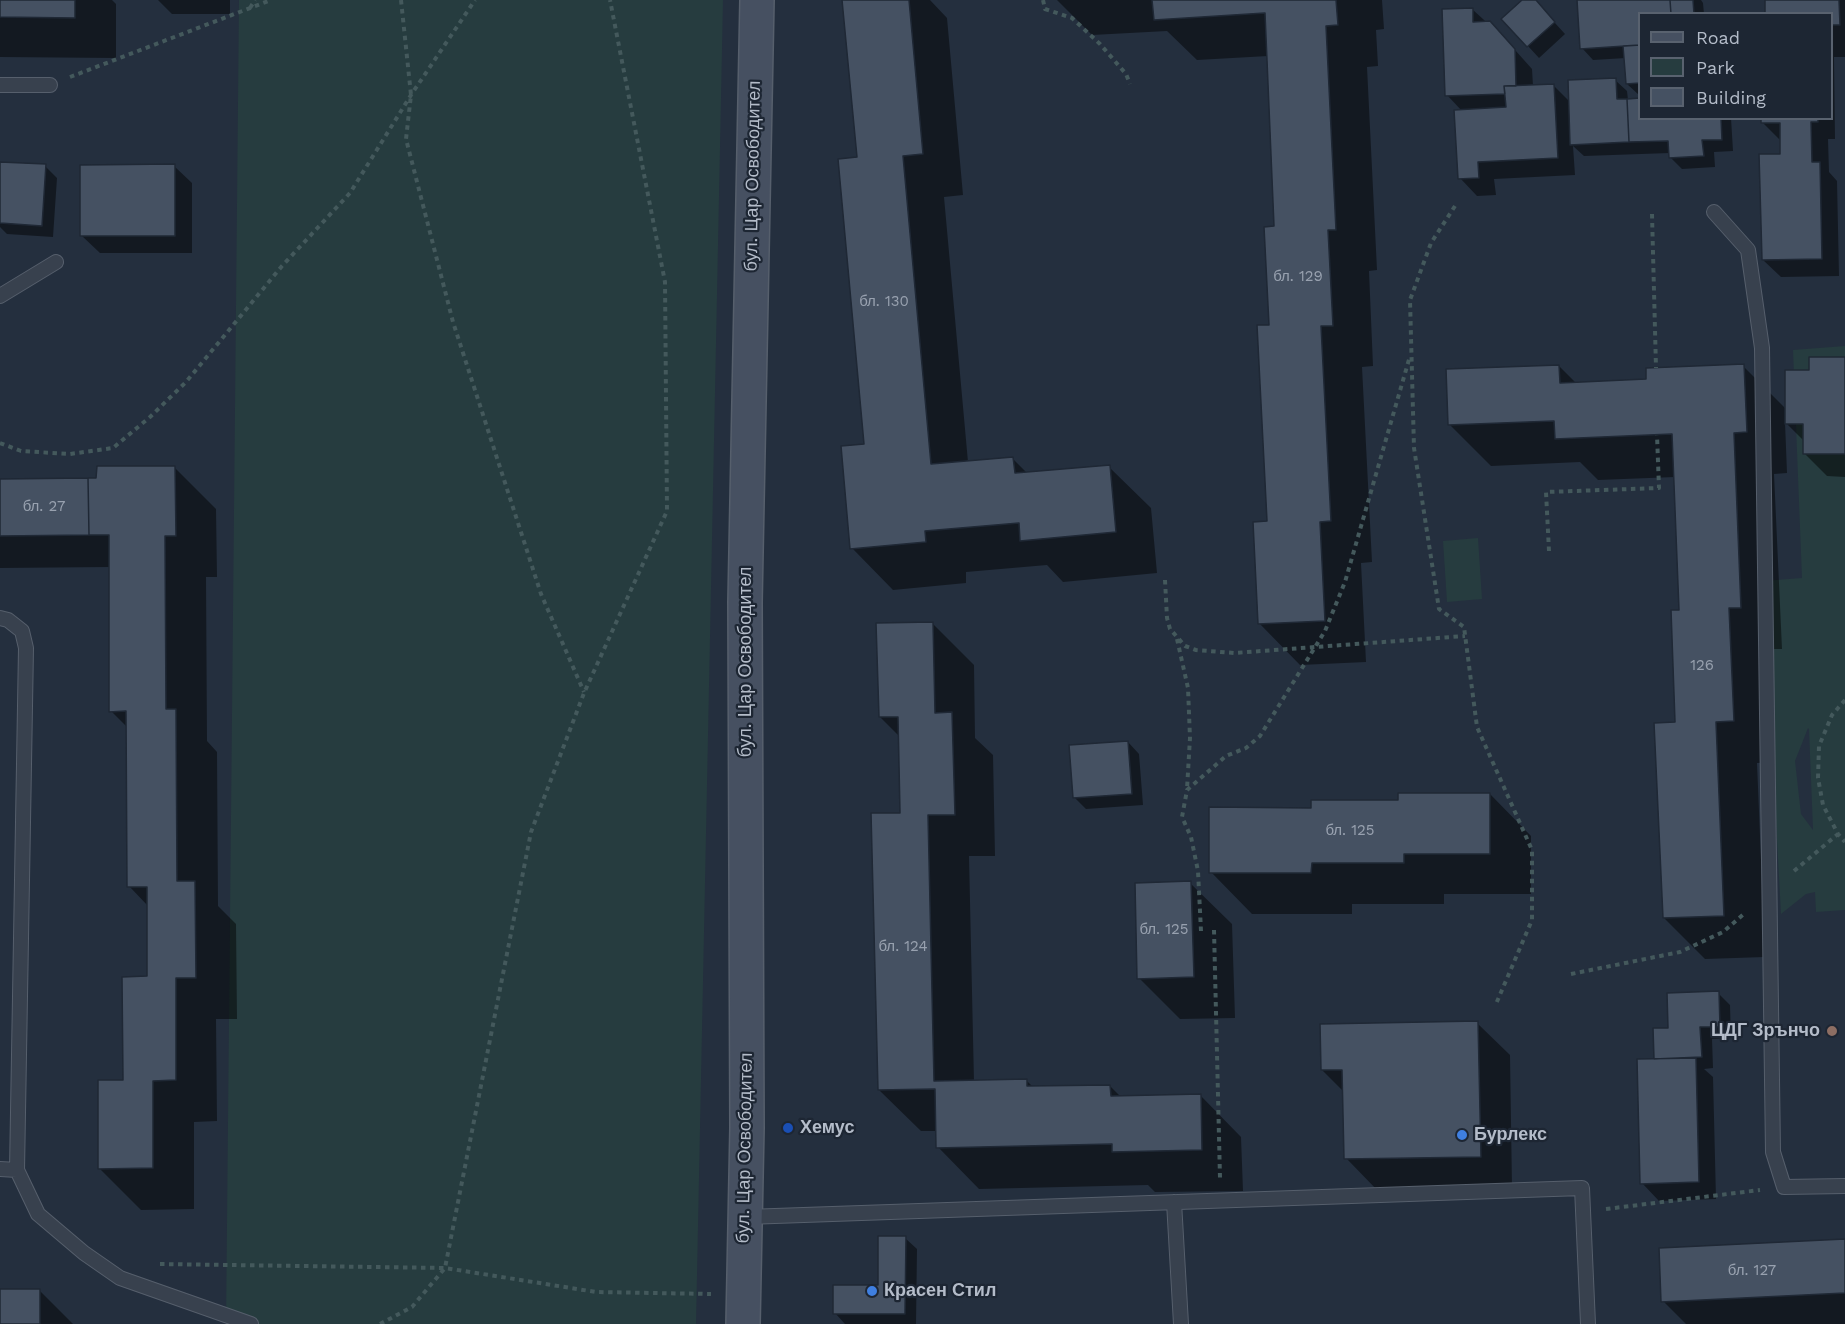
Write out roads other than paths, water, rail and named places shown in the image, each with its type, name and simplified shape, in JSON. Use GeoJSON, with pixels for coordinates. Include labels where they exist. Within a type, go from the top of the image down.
{"type":"FeatureCollection","features":[{"type":"Feature","properties":{"kind":"main road","name":"бул. Цар Освободител"},"geometry":{"type":"LineString","coordinates":[[743,1310],[746,1216],[745,602],[757,0]]}},
{"type":"Feature","properties":{"kind":"lane"},"geometry":{"type":"LineString","coordinates":[[0,85],[50,85]]}},
{"type":"Feature","properties":{"kind":"lane"},"geometry":{"type":"LineString","coordinates":[[1714,212],[1748,249],[1762,348],[1773,1152],[1784,1187],[1845,1186]]}},
{"type":"Feature","properties":{"kind":"lane"},"geometry":{"type":"LineString","coordinates":[[0,296],[56,262]]}},
{"type":"Feature","properties":{"kind":"lane"},"geometry":{"type":"LineString","coordinates":[[0,618],[16,624],[22,631],[26,648],[17,1170],[38,1214],[84,1253],[120,1278],[251,1324]]}},
{"type":"Feature","properties":{"kind":"lane"},"geometry":{"type":"LineString","coordinates":[[0,1169],[17,1170]]}},
{"type":"Feature","properties":{"kind":"lane"},"geometry":{"type":"LineString","coordinates":[[746,1216],[1582,1188],[1588,1324]]}},
{"type":"Feature","properties":{"kind":"lane"},"geometry":{"type":"LineString","coordinates":[[1174,1202],[1181,1324]]}},
{"type":"Feature","properties":{"kind":"place","name":"ЦДГ Зрънчо"},"geometry":{"type":"Point","coordinates":[1832,1031]}},
{"type":"Feature","properties":{"kind":"place","name":"Хемус"},"geometry":{"type":"Point","coordinates":[788,1128]}},
{"type":"Feature","properties":{"kind":"place","name":"Бурлекс"},"geometry":{"type":"Point","coordinates":[1462,1135]}},
{"type":"Feature","properties":{"kind":"place","name":"Красен Стил"},"geometry":{"type":"Point","coordinates":[872,1291]}}]}
